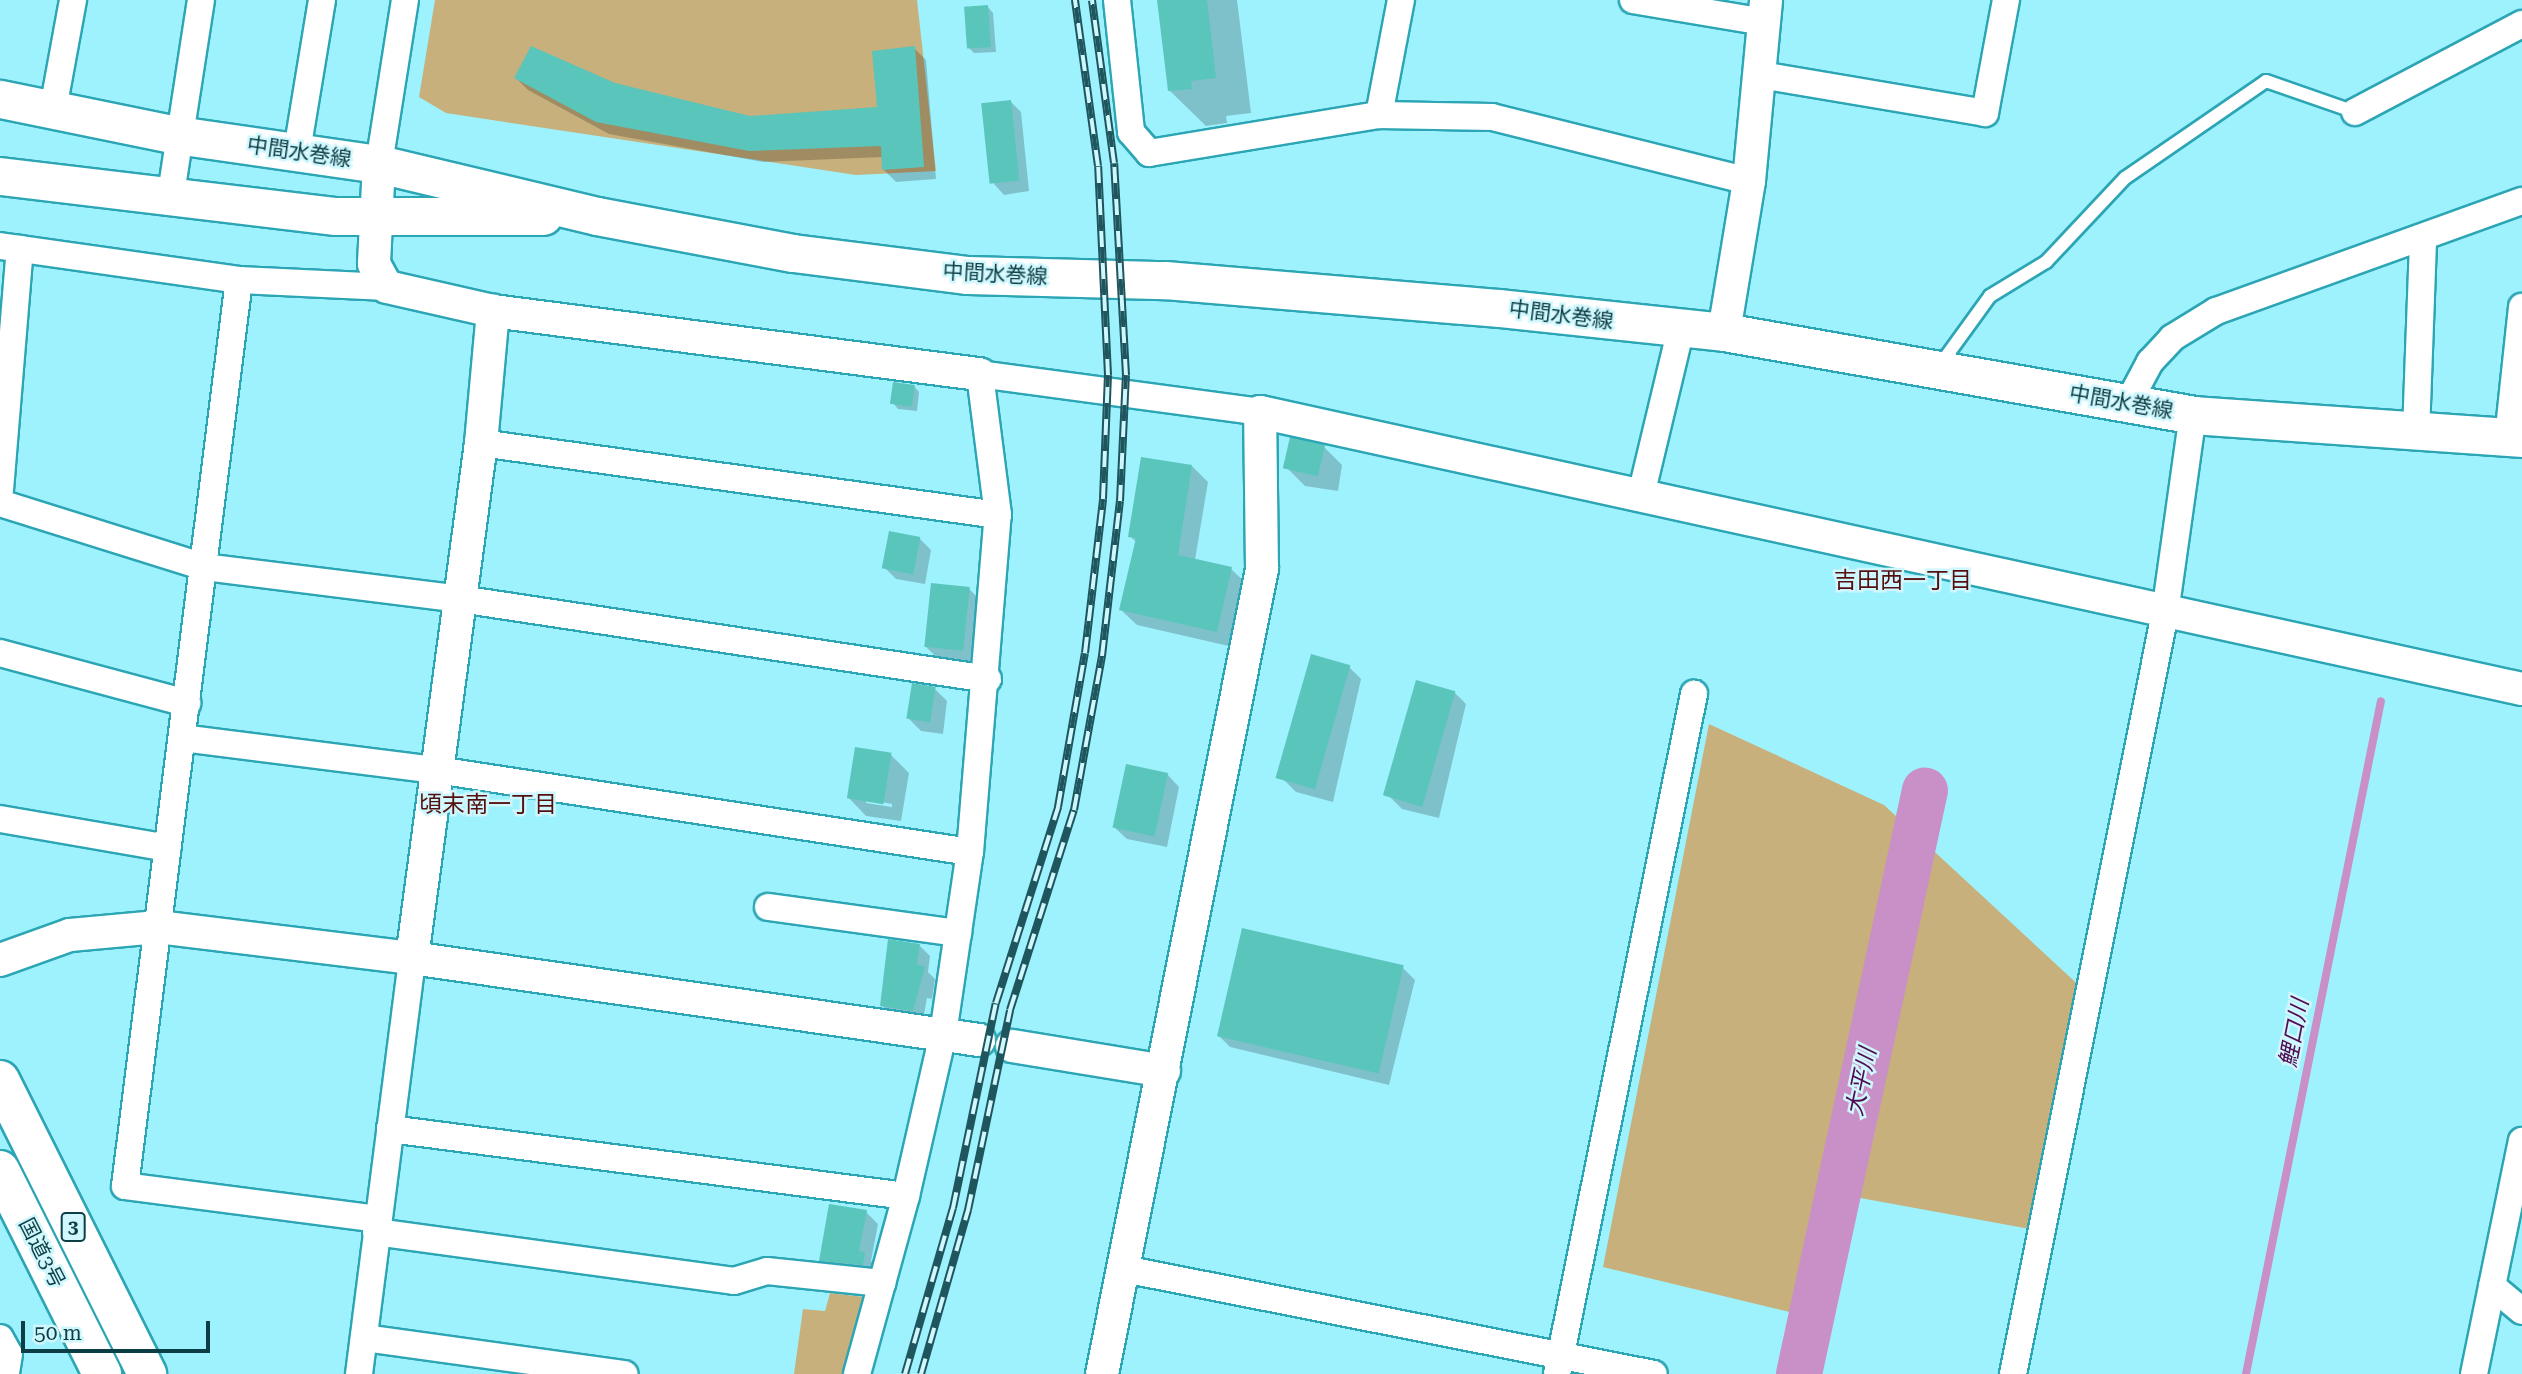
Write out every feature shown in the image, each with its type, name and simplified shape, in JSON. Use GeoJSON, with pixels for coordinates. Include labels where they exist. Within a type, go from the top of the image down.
{"type":"FeatureCollection","features":[{"type":"Feature","properties":{"kind":"highway","name":"国道3号"},"geometry":{"type":"LineString","coordinates":[[0,1080],[147,1374]]}},
{"type":"Feature","properties":{"kind":"highway","name":"国道3号"},"geometry":{"type":"LineString","coordinates":[[0,1170],[102,1374]]}},
{"type":"Feature","properties":{"kind":"main road","name":"中間水巻線"},"geometry":{"type":"LineString","coordinates":[[0,99],[177,135],[379,164],[597,216],[793,253],[968,275],[1179,282],[1500,307],[1724,332],[2193,415],[2515,438]]}},
{"type":"Feature","properties":{"kind":"main road","name":"中間水巻線"},"geometry":{"type":"LineString","coordinates":[[0,176],[170,200],[336,216],[597,216]]}},
{"type":"Feature","properties":{"kind":"street"},"geometry":{"type":"LineString","coordinates":[[53,109],[73,0]]}},
{"type":"Feature","properties":{"kind":"street"},"geometry":{"type":"LineString","coordinates":[[170,200],[177,135],[201,0]]}},
{"type":"Feature","properties":{"kind":"street"},"geometry":{"type":"LineString","coordinates":[[297,152],[322,0]]}},
{"type":"Feature","properties":{"kind":"street"},"geometry":{"type":"LineString","coordinates":[[387,287],[374,264],[379,164],[405,0]]}},
{"type":"Feature","properties":{"kind":"street"},"geometry":{"type":"LineString","coordinates":[[1117,0],[1131,132],[1149,152],[1379,115],[1492,117],[1749,181]]}},
{"type":"Feature","properties":{"kind":"street"},"geometry":{"type":"LineString","coordinates":[[1379,115],[1401,0]]}},
{"type":"Feature","properties":{"kind":"street"},"geometry":{"type":"LineString","coordinates":[[1633,0],[1765,11],[1749,181],[1724,332]]}},
{"type":"Feature","properties":{"kind":"street"},"geometry":{"type":"LineString","coordinates":[[1761,75],[1985,113],[2006,0]]}},
{"type":"Feature","properties":{"kind":"street"},"geometry":{"type":"LineString","coordinates":[[2355,111],[2522,24]]}},
{"type":"Feature","properties":{"kind":"street"},"geometry":{"type":"LineString","coordinates":[[2127,405],[2150,362],[2172,338],[2216,311],[2423,240],[2522,201]]}},
{"type":"Feature","properties":{"kind":"street"},"geometry":{"type":"LineString","coordinates":[[2416,433],[2423,240]]}},
{"type":"Feature","properties":{"kind":"street"},"geometry":{"type":"LineString","coordinates":[[0,489],[10,247],[239,280],[387,287],[493,311],[1260,412],[2165,613],[2522,689]]}},
{"type":"Feature","properties":{"kind":"street"},"geometry":{"type":"LineString","coordinates":[[239,280],[125,1186],[734,1281],[766,1271],[882,1283]]}},
{"type":"Feature","properties":{"kind":"street"},"geometry":{"type":"LineString","coordinates":[[2515,438],[2522,307]]}},
{"type":"Feature","properties":{"kind":"street"},"geometry":{"type":"LineString","coordinates":[[359,1374],[481,443],[493,311]]}},
{"type":"Feature","properties":{"kind":"street"},"geometry":{"type":"LineString","coordinates":[[1641,495],[1681,329]]}},
{"type":"Feature","properties":{"kind":"street"},"geometry":{"type":"LineString","coordinates":[[857,1374],[906,1196],[943,1034],[970,852],[988,679],[998,515],[980,374]]}},
{"type":"Feature","properties":{"kind":"street"},"geometry":{"type":"LineString","coordinates":[[1102,1374],[1262,569],[1260,412]]}},
{"type":"Feature","properties":{"kind":"street"},"geometry":{"type":"LineString","coordinates":[[2013,1374],[2165,613],[2193,415]]}},
{"type":"Feature","properties":{"kind":"street"},"geometry":{"type":"LineString","coordinates":[[481,443],[998,515]]}},
{"type":"Feature","properties":{"kind":"street"},"geometry":{"type":"LineString","coordinates":[[0,503],[204,567],[460,599],[988,679]]}},
{"type":"Feature","properties":{"kind":"street"},"geometry":{"type":"LineString","coordinates":[[0,653],[187,703]]}},
{"type":"Feature","properties":{"kind":"street"},"geometry":{"type":"LineString","coordinates":[[1559,1365],[1694,694]]}},
{"type":"Feature","properties":{"kind":"street"},"geometry":{"type":"LineString","coordinates":[[182,738],[437,770],[970,852]]}},
{"type":"Feature","properties":{"kind":"street"},"geometry":{"type":"LineString","coordinates":[[0,819],[169,848]]}},
{"type":"Feature","properties":{"kind":"street"},"geometry":{"type":"LineString","coordinates":[[768,908],[958,933]]}},
{"type":"Feature","properties":{"kind":"street"},"geometry":{"type":"LineString","coordinates":[[0,960],[70,935],[158,927],[412,958],[979,1040]]}},
{"type":"Feature","properties":{"kind":"street"},"geometry":{"type":"LineString","coordinates":[[1012,1046],[1164,1071]]}},
{"type":"Feature","properties":{"kind":"street"},"geometry":{"type":"LineString","coordinates":[[390,1129],[906,1196]]}},
{"type":"Feature","properties":{"kind":"street"},"geometry":{"type":"LineString","coordinates":[[2474,1374],[2518,1179],[2522,1141]]}},
{"type":"Feature","properties":{"kind":"street"},"geometry":{"type":"LineString","coordinates":[[1124,1269],[1559,1365],[1654,1374]]}},
{"type":"Feature","properties":{"kind":"street"},"geometry":{"type":"LineString","coordinates":[[2492,1286],[2522,1311]]}},
{"type":"Feature","properties":{"kind":"street"},"geometry":{"type":"LineString","coordinates":[[0,1338],[9,1354],[6,1374]]}},
{"type":"Feature","properties":{"kind":"street"},"geometry":{"type":"LineString","coordinates":[[364,1338],[625,1374]]}},
{"type":"Feature","properties":{"kind":"lane"},"geometry":{"type":"LineString","coordinates":[[1937,368],[1990,296],[2046,262],[2124,178],[2266,81],[2355,111]]}},
{"type":"Feature","properties":{"kind":"shaded area"},"geometry":{"type":"Polygon","coordinates":[[[435,0],[917,0],[936,171],[856,175],[446,113],[419,97],[435,0]]]}},
{"type":"Feature","properties":{"kind":"shaded area"},"geometry":{"type":"Polygon","coordinates":[[[1709,724],[1884,805],[2086,992],[2036,1230],[1822,1191],[1794,1313],[1603,1267],[1709,724]]]}},
{"type":"Feature","properties":{"kind":"shaded area"},"geometry":{"type":"Polygon","coordinates":[[[830,1293],[864,1297],[845,1374],[794,1374],[803,1309],[825,1311],[830,1293]]]}},
{"type":"Feature","properties":{"kind":"building"},"geometry":{"type":"Polygon","coordinates":[[[1157,0],[1207,0],[1216,78],[1191,81],[1192,89],[1168,91],[1157,0]]]}},
{"type":"Feature","properties":{"kind":"building"},"geometry":{"type":"Polygon","coordinates":[[[988,5],[991,47],[967,49],[964,7],[988,5]]]}},
{"type":"Feature","properties":{"kind":"building"},"geometry":{"type":"Polygon","coordinates":[[[531,46],[615,83],[750,116],[877,107],[872,51],[915,46],[924,167],[882,170],[881,146],[749,151],[596,122],[514,78],[531,46]]]}},
{"type":"Feature","properties":{"kind":"building"},"geometry":{"type":"Polygon","coordinates":[[[1011,100],[1019,181],[990,184],[981,103],[1011,100]]]}},
{"type":"Feature","properties":{"kind":"building"},"geometry":{"type":"Polygon","coordinates":[[[893,382],[915,385],[912,407],[890,404],[893,382]]]}},
{"type":"Feature","properties":{"kind":"building"},"geometry":{"type":"Polygon","coordinates":[[[1290,437],[1325,445],[1318,476],[1283,468],[1290,437]]]}},
{"type":"Feature","properties":{"kind":"building"},"geometry":{"type":"Polygon","coordinates":[[[1141,457],[1192,465],[1178,555],[1232,567],[1217,632],[1119,610],[1136,538],[1128,537],[1141,457]]]}},
{"type":"Feature","properties":{"kind":"building"},"geometry":{"type":"Polygon","coordinates":[[[889,531],[920,537],[913,574],[882,568],[889,531]]]}},
{"type":"Feature","properties":{"kind":"building"},"geometry":{"type":"Polygon","coordinates":[[[931,583],[970,587],[963,651],[924,647],[931,583]]]}},
{"type":"Feature","properties":{"kind":"building"},"geometry":{"type":"Polygon","coordinates":[[[1311,654],[1350,665],[1315,789],[1275,778],[1311,654]]]}},
{"type":"Feature","properties":{"kind":"building"},"geometry":{"type":"Polygon","coordinates":[[[1416,680],[1455,691],[1422,807],[1383,795],[1416,680]]]}},
{"type":"Feature","properties":{"kind":"building"},"geometry":{"type":"Polygon","coordinates":[[[912,683],[936,687],[930,722],[906,719],[912,683]]]}},
{"type":"Feature","properties":{"kind":"building"},"geometry":{"type":"Polygon","coordinates":[[[855,747],[892,753],[883,804],[847,798],[855,747]]]}},
{"type":"Feature","properties":{"kind":"building"},"geometry":{"type":"Polygon","coordinates":[[[1126,764],[1168,773],[1155,837],[1112,828],[1126,764]]]}},
{"type":"Feature","properties":{"kind":"building"},"geometry":{"type":"Polygon","coordinates":[[[1242,928],[1404,965],[1379,1073],[1217,1036],[1242,928]]]}},
{"type":"Feature","properties":{"kind":"building"},"geometry":{"type":"Polygon","coordinates":[[[888,939],[920,944],[917,964],[925,967],[913,1011],[880,1006],[888,939]]]}},
{"type":"Feature","properties":{"kind":"building"},"geometry":{"type":"Polygon","coordinates":[[[829,1204],[867,1210],[859,1251],[865,1252],[863,1265],[819,1261],[829,1204]]]}},
{"type":"Feature","properties":{"kind":"waterway","name":"鯉口川"},"geometry":{"type":"LineString","coordinates":[[2246,1374],[2381,701]]}},
{"type":"Feature","properties":{"kind":"waterway","name":"大平川"},"geometry":{"type":"LineString","coordinates":[[1799,1374],[1925,790]]}},
{"type":"Feature","properties":{"kind":"railway"},"geometry":{"type":"LineString","coordinates":[[905,1374],[953,1208],[996,1003],[1058,807],[1085,653],[1103,499],[1108,375],[1098,166],[1075,0]]}},
{"type":"Feature","properties":{"kind":"railway"},"geometry":{"type":"LineString","coordinates":[[921,1374],[968,1210],[1010,1010],[1074,810],[1102,656],[1120,501],[1126,375],[1114,163],[1092,0]]}},
{"type":"Feature","properties":{"kind":"district","name":"吉田西一丁目"},"geometry":{"type":"Point","coordinates":[1903,581]}},
{"type":"Feature","properties":{"kind":"district","name":"頃末南一丁目"},"geometry":{"type":"Point","coordinates":[488,805]}}]}
